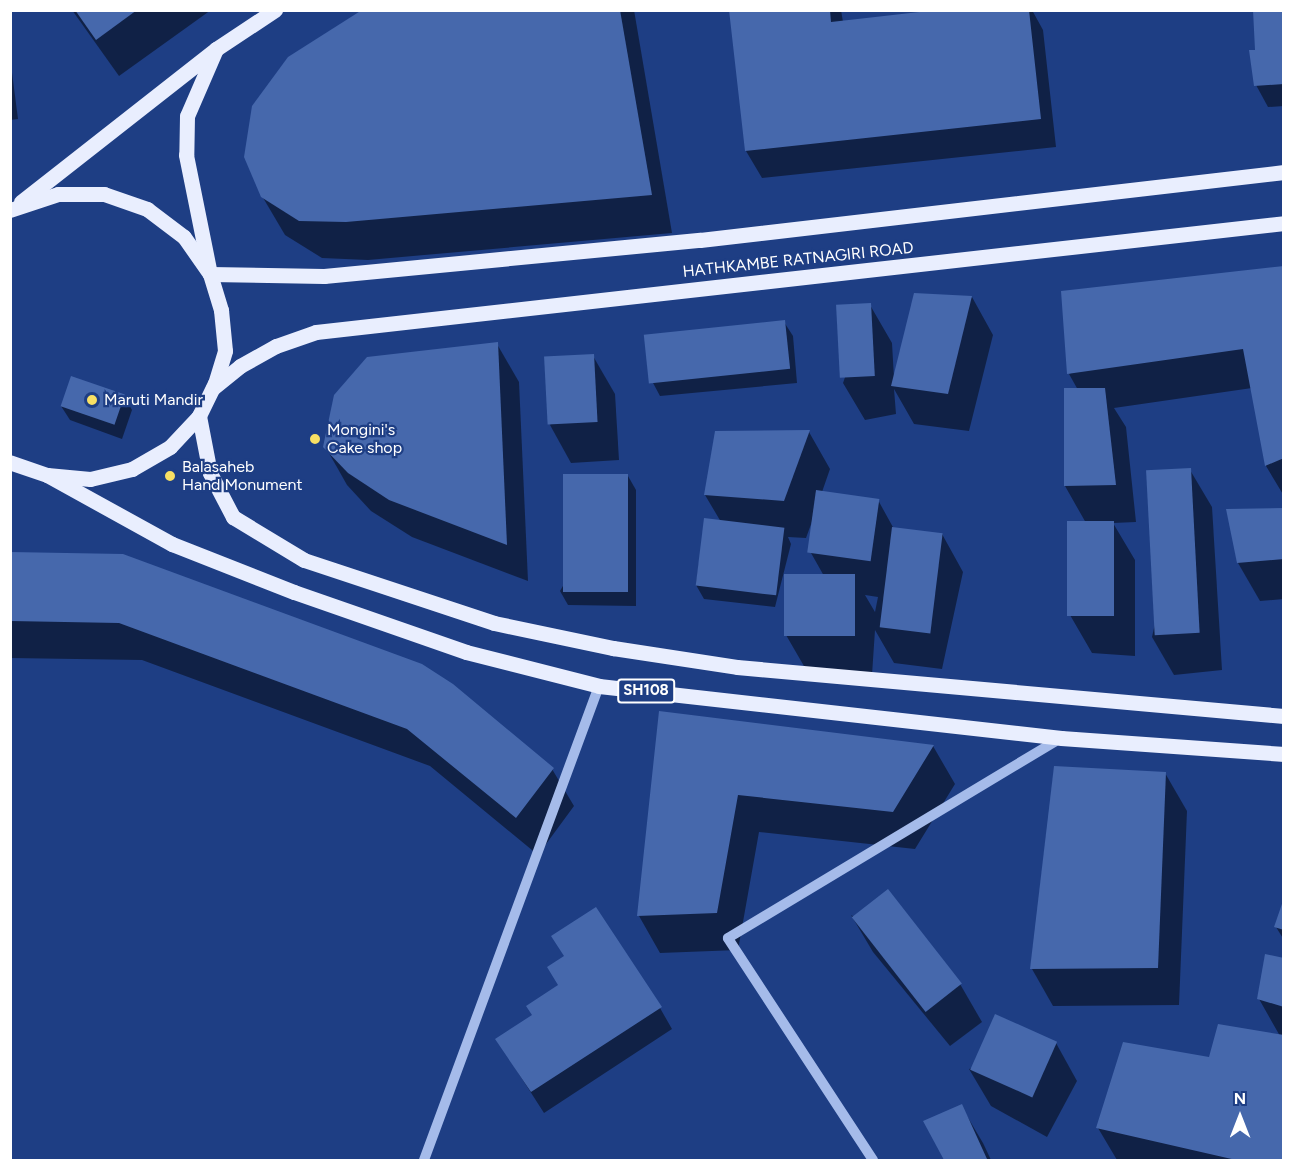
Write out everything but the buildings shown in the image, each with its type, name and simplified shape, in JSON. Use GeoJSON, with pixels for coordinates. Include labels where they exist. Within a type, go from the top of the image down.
{"type":"FeatureCollection","features":[{"type":"Feature","properties":{"kind":"main road"},"geometry":{"type":"LineString","coordinates":[[12,209],[216,49],[275,10]]}},
{"type":"Feature","properties":{"kind":"main road"},"geometry":{"type":"LineString","coordinates":[[10,462],[47,476],[90,479],[132,469],[170,447],[199,416],[213,387],[225,351],[221,310],[210,274],[193,199],[186,135],[187,116],[216,49]]}},
{"type":"Feature","properties":{"kind":"main road"},"geometry":{"type":"LineString","coordinates":[[210,274],[324,276],[700,240],[1284,172]]}},
{"type":"Feature","properties":{"kind":"main road"},"geometry":{"type":"LineString","coordinates":[[12,209],[58,194],[104,194],[136,205],[184,237],[210,274]]}},
{"type":"Feature","properties":{"kind":"main road","name":"HATHKAMBE RATNAGIRI ROAD"},"geometry":{"type":"LineString","coordinates":[[213,387],[240,366],[276,346],[316,332],[1284,223]]}},
{"type":"Feature","properties":{"kind":"main road"},"geometry":{"type":"LineString","coordinates":[[199,416],[210,473],[233,517],[304,560],[494,623],[613,648],[737,667],[1284,716]]}},
{"type":"Feature","properties":{"kind":"main road","name":"SH108"},"geometry":{"type":"LineString","coordinates":[[47,476],[172,544],[294,592],[466,652],[599,686],[1061,738],[1284,754]]}},
{"type":"Feature","properties":{"kind":"street"},"geometry":{"type":"LineString","coordinates":[[424,1161],[599,686]]}},
{"type":"Feature","properties":{"kind":"street"},"geometry":{"type":"LineString","coordinates":[[873,1161],[728,938],[1061,738]]}},
{"type":"Feature","properties":{"kind":"place","name":"Maruti Mandir"},"geometry":{"type":"Point","coordinates":[92,400]}},
{"type":"Feature","properties":{"kind":"place","name":"Mongini's Cake shop"},"geometry":{"type":"Point","coordinates":[315,439]}},
{"type":"Feature","properties":{"kind":"place","name":"Balasaheb Hand Monument"},"geometry":{"type":"Point","coordinates":[170,476]}}]}
